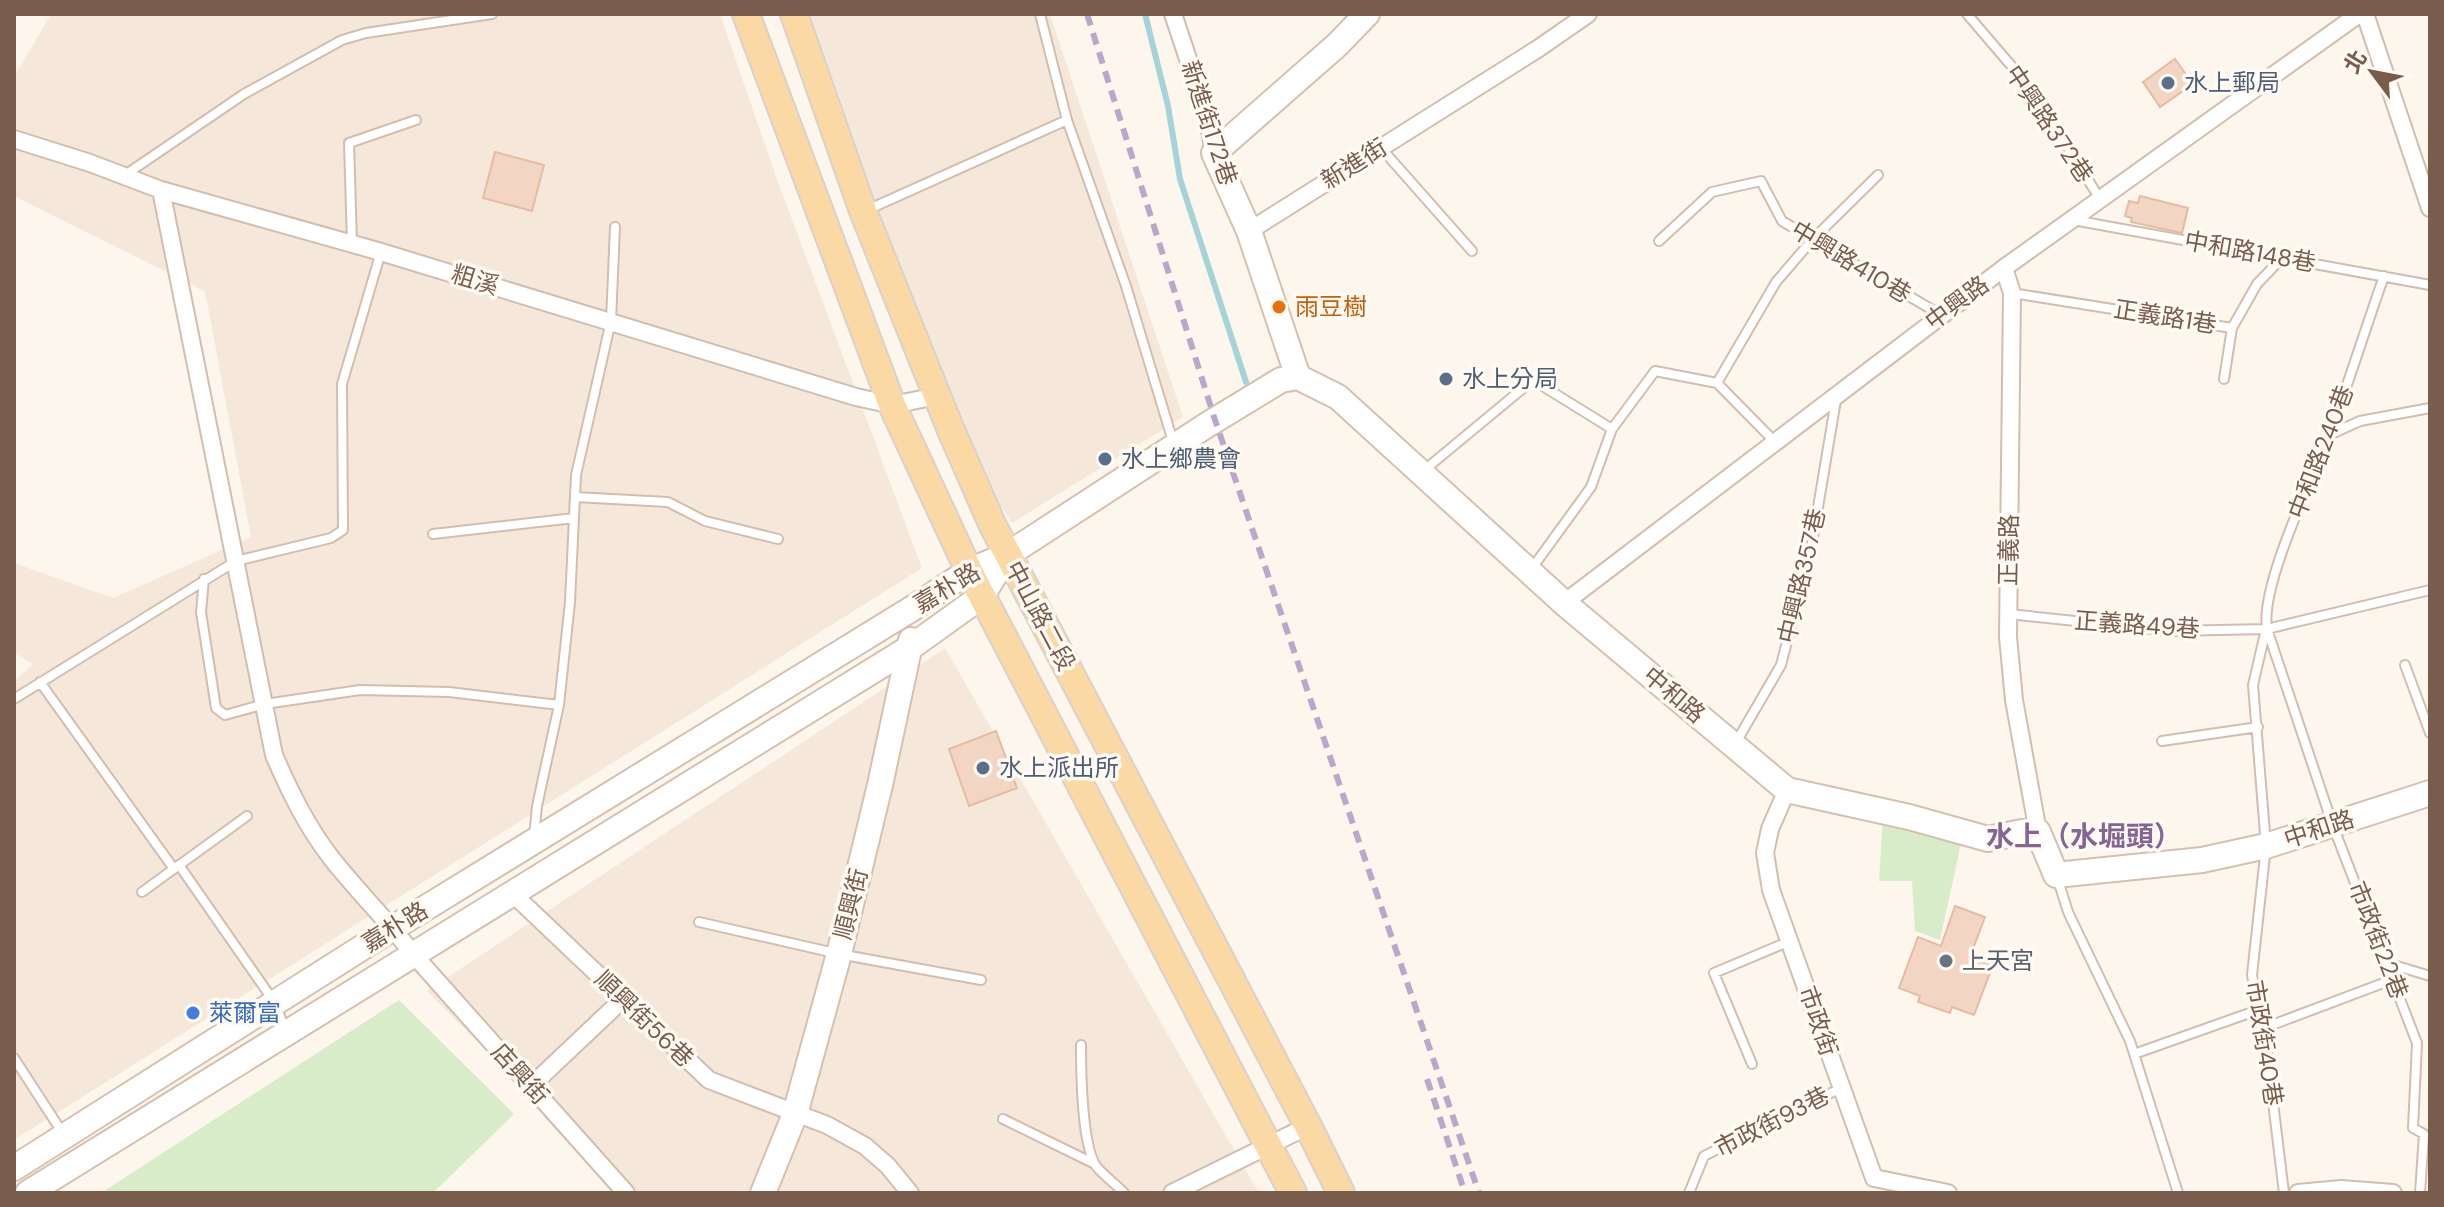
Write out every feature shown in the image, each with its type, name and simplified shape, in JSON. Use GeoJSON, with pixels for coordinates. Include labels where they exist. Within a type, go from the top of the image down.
{"type":"FeatureCollection","features":[{"type":"Feature","properties":{"kind":"main road","name":"中山路二段"},"geometry":{"type":"LineString","coordinates":[[746,14],[892,405],[969,571],[1293,1193]]}},
{"type":"Feature","properties":{"kind":"main road","name":"中山路二段"},"geometry":{"type":"LineString","coordinates":[[794,14],[863,211],[937,396],[1007,555],[1341,1193]]}},
{"type":"Feature","properties":{"kind":"street","name":"新進街172巷"},"geometry":{"type":"LineString","coordinates":[[1173,14],[1208,119],[1214,153],[1249,231]]}},
{"type":"Feature","properties":{"kind":"street"},"geometry":{"type":"LineString","coordinates":[[1214,153],[1337,45],[1367,14]]}},
{"type":"Feature","properties":{"kind":"street","name":"新進街"},"geometry":{"type":"LineString","coordinates":[[1249,231],[1588,14]]}},
{"type":"Feature","properties":{"kind":"street"},"geometry":{"type":"LineString","coordinates":[[2362,14],[2430,208]]}},
{"type":"Feature","properties":{"kind":"street","name":"中興路"},"geometry":{"type":"LineString","coordinates":[[1564,603],[2004,268],[2362,14]]}},
{"type":"Feature","properties":{"kind":"street","name":"粗溪"},"geometry":{"type":"LineString","coordinates":[[14,139],[161,190],[381,252],[856,397],[892,405],[937,396]]}},
{"type":"Feature","properties":{"kind":"street","name":"店興街"},"geometry":{"type":"LineString","coordinates":[[161,190],[274,755],[295,806],[332,859],[413,954],[626,1193]]}},
{"type":"Feature","properties":{"kind":"street"},"geometry":{"type":"LineString","coordinates":[[1007,555],[1207,425],[1281,380],[1298,377],[1249,231]]}},
{"type":"Feature","properties":{"kind":"street","name":"正義路"},"geometry":{"type":"LineString","coordinates":[[2004,268],[2012,293],[2009,614],[2014,700],[2038,832]]}},
{"type":"Feature","properties":{"kind":"street","name":"中和路"},"geometry":{"type":"LineString","coordinates":[[1298,377],[1338,397],[1564,603],[1787,790],[1909,817],[1988,839],[2038,832]]}},
{"type":"Feature","properties":{"kind":"street","name":"嘉朴路"},"geometry":{"type":"LineString","coordinates":[[14,1168],[393,928],[969,571],[1007,555]]}},
{"type":"Feature","properties":{"kind":"street","name":"嘉朴路"},"geometry":{"type":"LineString","coordinates":[[28,1193],[911,647],[982,596],[1007,555]]}},
{"type":"Feature","properties":{"kind":"street","name":"順興街"},"geometry":{"type":"LineString","coordinates":[[763,1193],[795,1114],[839,954],[911,647],[913,608]]}},
{"type":"Feature","properties":{"kind":"street","name":"市政街"},"geometry":{"type":"LineString","coordinates":[[1787,790],[1770,829],[1765,853],[1771,890],[1872,1185],[1948,1193]]}},
{"type":"Feature","properties":{"kind":"street","name":"中和路"},"geometry":{"type":"LineString","coordinates":[[2056,875],[2202,860],[2266,846],[2430,793]]}},
{"type":"Feature","properties":{"kind":"street"},"geometry":{"type":"LineString","coordinates":[[2038,832],[2056,875]]}},
{"type":"Feature","properties":{"kind":"street","name":"順興街56巷"},"geometry":{"type":"LineString","coordinates":[[512,893],[709,1080],[827,1125],[865,1146],[888,1166],[910,1193]]}},
{"type":"Feature","properties":{"kind":"street"},"geometry":{"type":"LineString","coordinates":[[531,1086],[623,999]]}},
{"type":"Feature","properties":{"kind":"street"},"geometry":{"type":"LineString","coordinates":[[1172,1193],[1308,1126]]}},
{"type":"Feature","properties":{"kind":"street"},"geometry":{"type":"LineString","coordinates":[[2298,1193],[2341,1189],[2393,1193]]}},
{"type":"Feature","properties":{"kind":"lane"},"geometry":{"type":"LineString","coordinates":[[124,176],[244,94],[342,40],[366,33],[492,14]]}},
{"type":"Feature","properties":{"kind":"lane"},"geometry":{"type":"LineString","coordinates":[[1040,14],[1067,120],[1126,286],[1175,447]]}},
{"type":"Feature","properties":{"kind":"lane","name":"中興路372巷"},"geometry":{"type":"LineString","coordinates":[[1967,14],[2032,90],[2100,199]]}},
{"type":"Feature","properties":{"kind":"lane"},"geometry":{"type":"LineString","coordinates":[[352,244],[349,143],[416,120]]}},
{"type":"Feature","properties":{"kind":"lane"},"geometry":{"type":"LineString","coordinates":[[863,211],[1067,120]]}},
{"type":"Feature","properties":{"kind":"lane"},"geometry":{"type":"LineString","coordinates":[[1381,147],[1472,251]]}},
{"type":"Feature","properties":{"kind":"lane"},"geometry":{"type":"LineString","coordinates":[[1717,383],[1776,282],[1813,239],[1878,175]]}},
{"type":"Feature","properties":{"kind":"lane","name":"中興路410巷"},"geometry":{"type":"LineString","coordinates":[[1659,241],[1712,192],[1761,181],[1782,221],[1941,315]]}},
{"type":"Feature","properties":{"kind":"lane","name":"中和路148巷"},"geometry":{"type":"LineString","coordinates":[[2071,220],[2430,285]]}},
{"type":"Feature","properties":{"kind":"lane"},"geometry":{"type":"LineString","coordinates":[[533,842],[537,806],[559,705],[570,602],[576,475],[611,321],[615,227]]}},
{"type":"Feature","properties":{"kind":"lane"},"geometry":{"type":"LineString","coordinates":[[14,699],[236,561],[331,538],[343,530],[342,384],[381,252]]}},
{"type":"Feature","properties":{"kind":"lane","name":"正義路1巷"},"geometry":{"type":"LineString","coordinates":[[2012,293],[2232,328],[2257,284],[2282,258]]}},
{"type":"Feature","properties":{"kind":"lane","name":"中和路240巷"},"geometry":{"type":"LineString","coordinates":[[2333,826],[2264,614],[2279,563],[2329,435],[2384,276]]}},
{"type":"Feature","properties":{"kind":"lane"},"geometry":{"type":"LineString","coordinates":[[2224,379],[2232,328]]}},
{"type":"Feature","properties":{"kind":"lane"},"geometry":{"type":"LineString","coordinates":[[1529,571],[1591,487],[1612,429],[1655,371],[1717,383],[1775,442]]}},
{"type":"Feature","properties":{"kind":"lane"},"geometry":{"type":"LineString","coordinates":[[1421,472],[1533,380],[1612,429]]}},
{"type":"Feature","properties":{"kind":"lane","name":"中興路357巷"},"geometry":{"type":"LineString","coordinates":[[1734,745],[1781,665],[1811,549],[1837,395]]}},
{"type":"Feature","properties":{"kind":"lane"},"geometry":{"type":"LineString","coordinates":[[2329,435],[2360,421],[2430,408]]}},
{"type":"Feature","properties":{"kind":"lane"},"geometry":{"type":"LineString","coordinates":[[575,497],[668,502],[705,521],[778,539]]}},
{"type":"Feature","properties":{"kind":"lane"},"geometry":{"type":"LineString","coordinates":[[433,534],[574,518]]}},
{"type":"Feature","properties":{"kind":"lane"},"geometry":{"type":"LineString","coordinates":[[204,579],[201,612],[216,708],[225,715],[265,704],[360,690],[449,692],[559,705]]}},
{"type":"Feature","properties":{"kind":"lane","name":"正義路49巷"},"geometry":{"type":"LineString","coordinates":[[2009,614],[2171,631],[2267,629],[2430,590]]}},
{"type":"Feature","properties":{"kind":"lane","name":"中和路240巷"},"geometry":{"type":"LineString","coordinates":[[2266,846],[2253,685],[2267,629]]}},
{"type":"Feature","properties":{"kind":"lane"},"geometry":{"type":"LineString","coordinates":[[2405,665],[2430,733]]}},
{"type":"Feature","properties":{"kind":"lane"},"geometry":{"type":"LineString","coordinates":[[40,682],[275,1003],[287,1033]]}},
{"type":"Feature","properties":{"kind":"lane"},"geometry":{"type":"LineString","coordinates":[[2162,741],[2258,727]]}},
{"type":"Feature","properties":{"kind":"lane"},"geometry":{"type":"LineString","coordinates":[[142,892],[247,816]]}},
{"type":"Feature","properties":{"kind":"lane","name":"市政街22巷"},"geometry":{"type":"LineString","coordinates":[[2333,826],[2417,1043],[2413,1128],[2424,1134],[2420,1193]]}},
{"type":"Feature","properties":{"kind":"lane","name":"市政街40巷"},"geometry":{"type":"LineString","coordinates":[[2266,846],[2252,975],[2264,1028],[2284,1193]]}},
{"type":"Feature","properties":{"kind":"lane"},"geometry":{"type":"LineString","coordinates":[[2056,875],[2068,912],[2130,1041],[2178,1193]]}},
{"type":"Feature","properties":{"kind":"lane"},"geometry":{"type":"LineString","coordinates":[[699,922],[839,954],[981,980]]}},
{"type":"Feature","properties":{"kind":"lane"},"geometry":{"type":"LineString","coordinates":[[1752,1064],[1714,973],[1790,941]]}},
{"type":"Feature","properties":{"kind":"lane"},"geometry":{"type":"LineString","coordinates":[[2387,963],[2430,976]]}},
{"type":"Feature","properties":{"kind":"lane"},"geometry":{"type":"LineString","coordinates":[[2264,1028],[2394,979]]}},
{"type":"Feature","properties":{"kind":"lane"},"geometry":{"type":"LineString","coordinates":[[2134,1054],[2258,1010]]}},
{"type":"Feature","properties":{"kind":"lane"},"geometry":{"type":"LineString","coordinates":[[1081,1045],[1080,1081],[1095,1164]]}},
{"type":"Feature","properties":{"kind":"lane"},"geometry":{"type":"LineString","coordinates":[[14,1058],[65,1136]]}},
{"type":"Feature","properties":{"kind":"lane","name":"市政街93巷"},"geometry":{"type":"LineString","coordinates":[[1689,1193],[1704,1156],[1841,1088]]}},
{"type":"Feature","properties":{"kind":"lane"},"geometry":{"type":"LineString","coordinates":[[1003,1119],[1095,1164],[1124,1193]]}},
{"type":"Feature","properties":{"kind":"shaded area"},"geometry":{"type":"Polygon","coordinates":[[[51,14],[720,14],[775,174],[922,568],[14,1140],[14,681],[33,664],[14,653],[14,563],[113,598],[251,537],[205,291],[14,196],[14,77],[51,14]]]}},
{"type":"Feature","properties":{"kind":"shaded area"},"geometry":{"type":"Polygon","coordinates":[[[810,14],[1050,14],[1183,417],[1012,523],[961,445],[810,14]]]}},
{"type":"Feature","properties":{"kind":"shaded area"},"geometry":{"type":"Polygon","coordinates":[[[945,648],[1259,1193],[627,1193],[427,991],[945,648]]]}},
{"type":"Feature","properties":{"kind":"green space"},"geometry":{"type":"Polygon","coordinates":[[[1883,816],[1962,839],[1940,940],[1915,931],[1912,881],[1879,881],[1883,816]]]}},
{"type":"Feature","properties":{"kind":"green space"},"geometry":{"type":"Polygon","coordinates":[[[399,1000],[514,1114],[433,1193],[101,1193],[399,1000]]]}},
{"type":"Feature","properties":{"kind":"building","name":"水上郵局"},"geometry":{"type":"Polygon","coordinates":[[[2175,59],[2193,84],[2160,107],[2143,82],[2175,59]]]}},
{"type":"Feature","properties":{"kind":"building"},"geometry":{"type":"Polygon","coordinates":[[[495,152],[544,165],[532,211],[483,198],[495,152]]]}},
{"type":"Feature","properties":{"kind":"building"},"geometry":{"type":"Polygon","coordinates":[[[2140,196],[2188,208],[2182,233],[2131,222],[2132,218],[2125,216],[2129,201],[2138,203],[2140,196]]]}},
{"type":"Feature","properties":{"kind":"building","name":"水上派出所"},"geometry":{"type":"Polygon","coordinates":[[[996,731],[1017,788],[969,806],[949,749],[996,731]]]}},
{"type":"Feature","properties":{"kind":"building","name":"上天宮"},"geometry":{"type":"Polygon","coordinates":[[[1955,906],[1985,917],[1970,957],[1993,965],[1974,1015],[1952,1007],[1950,1013],[1918,1002],[1920,996],[1899,988],[1918,937],[1941,946],[1955,906]]]}},
{"type":"Feature","properties":{"kind":"waterway"},"geometry":{"type":"LineString","coordinates":[[1145,14],[1168,106],[1180,179],[1246,382]]}},
{"type":"Feature","properties":{"kind":"railway"},"geometry":{"type":"LineString","coordinates":[[1087,14],[1215,420],[1479,1193]]}},
{"type":"Feature","properties":{"kind":"railway"},"geometry":{"type":"LineString","coordinates":[[1427,1079],[1465,1193]]}},
{"type":"Feature","properties":{"kind":"place","name":"水上郵局"},"geometry":{"type":"Point","coordinates":[2168,83]}},
{"type":"Feature","properties":{"kind":"place","name":"雨豆樹"},"geometry":{"type":"Point","coordinates":[1279,307]}},
{"type":"Feature","properties":{"kind":"place","name":"水上分局"},"geometry":{"type":"Point","coordinates":[1446,379]}},
{"type":"Feature","properties":{"kind":"place","name":"水上鄉農會"},"geometry":{"type":"Point","coordinates":[1105,459]}},
{"type":"Feature","properties":{"kind":"place","name":"水上派出所"},"geometry":{"type":"Point","coordinates":[983,768]}},
{"type":"Feature","properties":{"kind":"place","name":"上天宮"},"geometry":{"type":"Point","coordinates":[1946,961]}},
{"type":"Feature","properties":{"kind":"place","name":"萊爾富"},"geometry":{"type":"Point","coordinates":[193,1013]}},
{"type":"Feature","properties":{"kind":"district","name":"水上（水堀頭）"},"geometry":{"type":"Point","coordinates":[2084,836]}}]}
